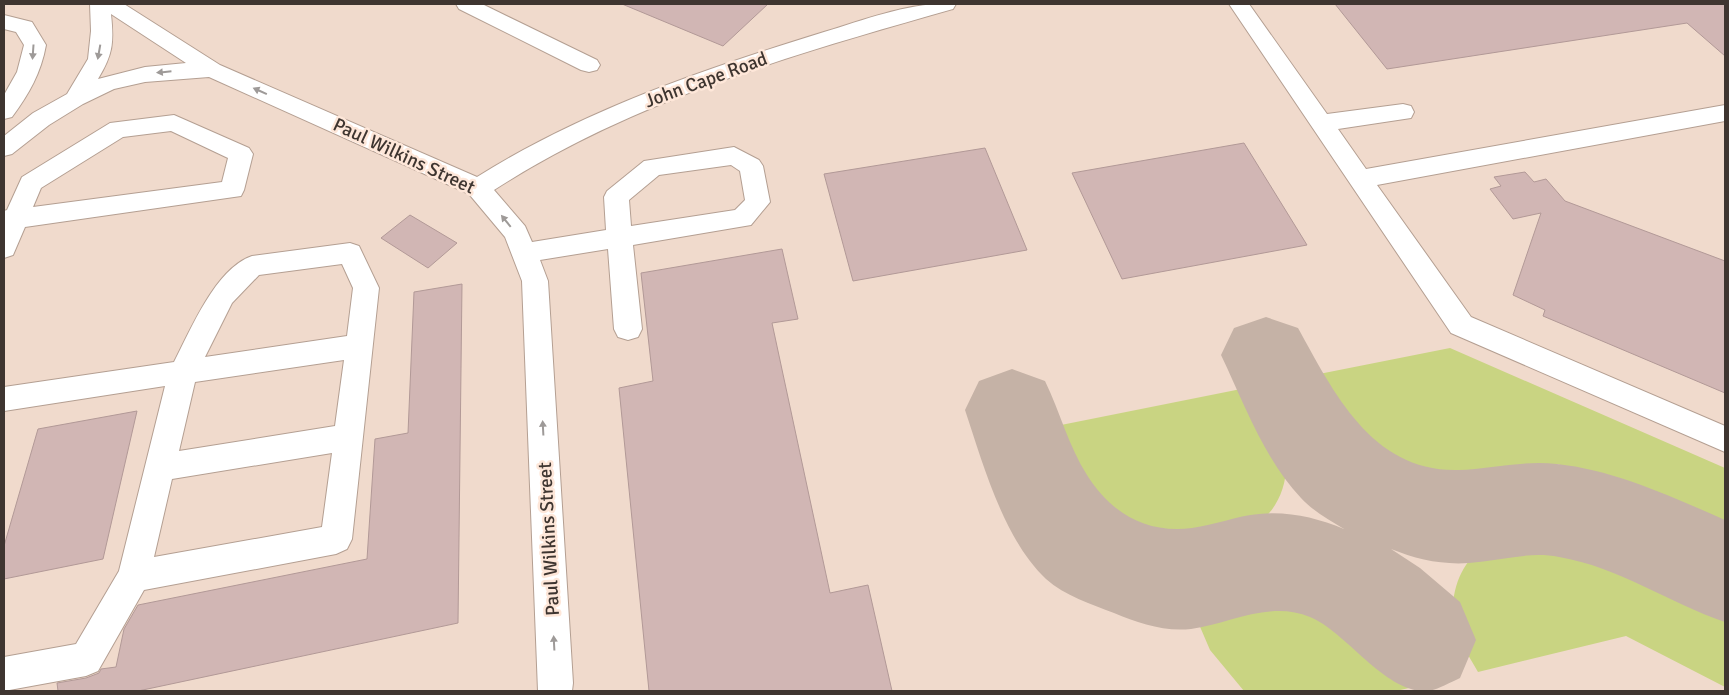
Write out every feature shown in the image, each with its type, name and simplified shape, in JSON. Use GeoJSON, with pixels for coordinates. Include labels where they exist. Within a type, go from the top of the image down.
{"type":"FeatureCollection","features":[{"type":"Feature","properties":{"kind":"street"},"geometry":{"type":"LineString","coordinates":[[75,99],[99,59],[102,31],[100,4]]}},
{"type":"Feature","properties":{"kind":"street","name":"Paul Wilkins Street"},"geometry":{"type":"LineString","coordinates":[[110,4],[212,70],[478,188],[516,233],[535,281],[555,691]]}},
{"type":"Feature","properties":{"kind":"street"},"geometry":{"type":"LineString","coordinates":[[466,4],[589,65]]}},
{"type":"Feature","properties":{"kind":"street","name":"John Cape Road"},"geometry":{"type":"LineString","coordinates":[[478,188],[539,150],[640,103],[806,45],[946,4]]}},
{"type":"Feature","properties":{"kind":"street"},"geometry":{"type":"LineString","coordinates":[[1239,4],[1461,326],[1725,439]]}},
{"type":"Feature","properties":{"kind":"street"},"geometry":{"type":"LineString","coordinates":[[4,22],[24,27],[35,45],[32,66],[22,85],[4,111]]}},
{"type":"Feature","properties":{"kind":"street"},"geometry":{"type":"LineString","coordinates":[[4,148],[41,119],[75,99],[107,84],[139,75],[166,71],[212,70]]}},
{"type":"Feature","properties":{"kind":"street"},"geometry":{"type":"LineString","coordinates":[[1322,123],[1403,112]]}},
{"type":"Feature","properties":{"kind":"street"},"geometry":{"type":"LineString","coordinates":[[1360,178],[1725,113]]}},
{"type":"Feature","properties":{"kind":"street"},"geometry":{"type":"LineString","coordinates":[[4,248],[10,220],[30,183],[118,129],[174,123],[241,154],[232,190],[10,220]]}},
{"type":"Feature","properties":{"kind":"street"},"geometry":{"type":"LineString","coordinates":[[524,253],[620,237],[742,218],[758,202],[751,166],[734,156],[652,167],[616,197],[620,237],[628,329]]}},
{"type":"Feature","properties":{"kind":"street"},"geometry":{"type":"LineString","coordinates":[[4,674],[86,659],[134,576],[183,372],[222,296],[252,266],[350,253],[366,288],[336,539],[134,576]]}},
{"type":"Feature","properties":{"kind":"street"},"geometry":{"type":"LineString","coordinates":[[4,400],[359,346]]}},
{"type":"Feature","properties":{"kind":"street"},"geometry":{"type":"LineString","coordinates":[[161,467],[348,437]]}},
{"type":"Feature","properties":{"kind":"green space"},"geometry":{"type":"Polygon","coordinates":[[[1450,348],[1725,468],[1725,541],[1558,464],[1451,486],[1420,483],[1405,479],[1376,465],[1351,445],[1328,412],[1309,376],[1450,348]]]}},
{"type":"Feature","properties":{"kind":"green space"},"geometry":{"type":"Polygon","coordinates":[[[1251,387],[1279,434],[1286,458],[1285,479],[1278,500],[1257,524],[1196,542],[1157,542],[1131,536],[1107,526],[1097,520],[1082,503],[1070,482],[1051,427],[1251,387]]]}},
{"type":"Feature","properties":{"kind":"green space"},"geometry":{"type":"Polygon","coordinates":[[[1553,539],[1593,546],[1633,559],[1725,599],[1725,687],[1626,636],[1478,672],[1457,635],[1454,623],[1454,598],[1461,573],[1477,553],[1487,547],[1510,542],[1553,539]]]}},
{"type":"Feature","properties":{"kind":"green space"},"geometry":{"type":"Polygon","coordinates":[[[1272,596],[1309,598],[1322,602],[1336,608],[1360,624],[1390,655],[1409,688],[1396,691],[1244,691],[1210,650],[1195,615],[1272,596]]]}},
{"type":"Feature","properties":{"kind":"building"},"geometry":{"type":"Polygon","coordinates":[[[622,4],[768,4],[723,46],[622,4]]]}},
{"type":"Feature","properties":{"kind":"building"},"geometry":{"type":"Polygon","coordinates":[[[1335,4],[1725,4],[1725,56],[1687,23],[1387,69],[1335,4]]]}},
{"type":"Feature","properties":{"kind":"building"},"geometry":{"type":"Polygon","coordinates":[[[1244,143],[1307,245],[1122,279],[1072,173],[1244,143]]]}},
{"type":"Feature","properties":{"kind":"building"},"geometry":{"type":"Polygon","coordinates":[[[985,148],[1027,250],[853,281],[824,174],[985,148]]]}},
{"type":"Feature","properties":{"kind":"building"},"geometry":{"type":"Polygon","coordinates":[[[1525,172],[1534,182],[1546,179],[1565,201],[1725,261],[1725,393],[1543,316],[1545,310],[1513,295],[1541,213],[1513,219],[1490,189],[1501,186],[1494,177],[1525,172]]]}},
{"type":"Feature","properties":{"kind":"building"},"geometry":{"type":"Polygon","coordinates":[[[410,215],[457,243],[428,268],[381,238],[410,215]]]}},
{"type":"Feature","properties":{"kind":"building"},"geometry":{"type":"Polygon","coordinates":[[[782,249],[798,319],[772,323],[830,593],[868,585],[892,691],[649,691],[619,388],[653,381],[641,273],[782,249]]]}},
{"type":"Feature","properties":{"kind":"building"},"geometry":{"type":"Polygon","coordinates":[[[462,284],[458,623],[138,691],[58,691],[57,683],[86,678],[99,673],[101,669],[116,667],[124,629],[138,605],[367,559],[375,439],[408,433],[414,292],[462,284]]]}},
{"type":"Feature","properties":{"kind":"building"},"geometry":{"type":"Polygon","coordinates":[[[137,411],[103,559],[4,579],[4,546],[38,429],[137,411]]]}},
{"type":"Feature","properties":{"kind":"taxiway"},"geometry":{"type":"LineString","coordinates":[[1266,355],[1292,406],[1312,439],[1324,454],[1351,480],[1393,503],[1419,513],[1446,517],[1533,509],[1558,510],[1580,514],[1644,535],[1725,572]]}},
{"type":"Feature","properties":{"kind":"taxiway"},"geometry":{"type":"LineString","coordinates":[[1012,410],[1040,486],[1052,508],[1066,528],[1084,546],[1106,560],[1133,571],[1170,579],[1193,578],[1249,564],[1265,563],[1281,563],[1322,570],[1368,594],[1422,640]]}}]}
